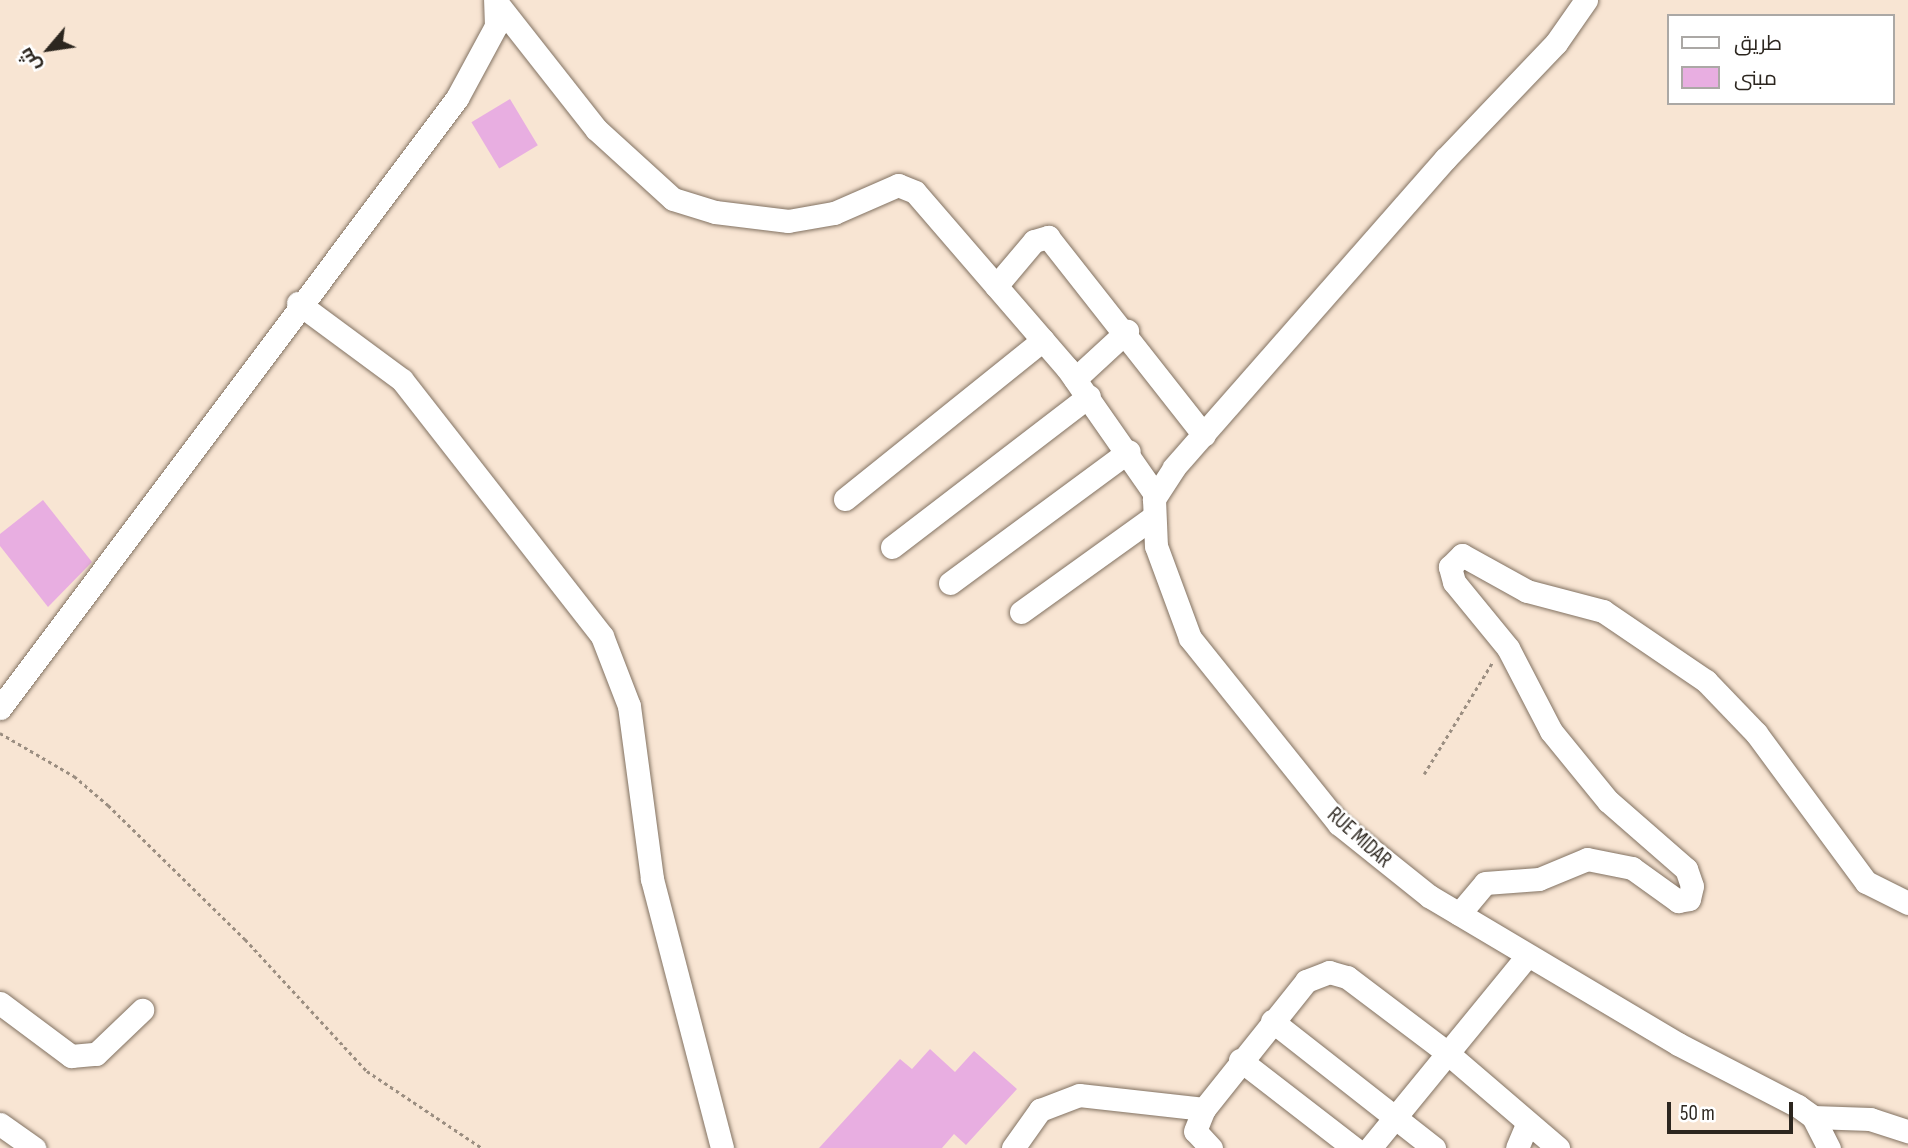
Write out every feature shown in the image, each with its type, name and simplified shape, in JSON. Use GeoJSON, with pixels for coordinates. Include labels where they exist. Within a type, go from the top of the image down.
{"type":"FeatureCollection","features":[{"type":"Feature","properties":{"kind":"street"},"geometry":{"type":"LineString","coordinates":[[496,2],[596,129],[673,199],[715,212],[788,221],[834,213],[902,185],[1043,340],[1129,451],[1155,494],[1254,374],[1556,43],[1586,0]]}},
{"type":"Feature","properties":{"kind":"street"},"geometry":{"type":"LineString","coordinates":[[0,708],[298,303],[457,98],[491,40],[496,2]]}},
{"type":"Feature","properties":{"kind":"street"},"geometry":{"type":"LineString","coordinates":[[996,286],[1034,241],[1047,237],[1127,331],[1205,435]]}},
{"type":"Feature","properties":{"kind":"street"},"geometry":{"type":"LineString","coordinates":[[298,303],[402,380],[602,636],[629,706],[652,880],[722,1148]]}},
{"type":"Feature","properties":{"kind":"street"},"geometry":{"type":"LineString","coordinates":[[892,547],[1082,388],[1127,331]]}},
{"type":"Feature","properties":{"kind":"street"},"geometry":{"type":"LineString","coordinates":[[845,499],[1043,340]]}},
{"type":"Feature","properties":{"kind":"street"},"geometry":{"type":"LineString","coordinates":[[950,583],[1129,451]]}},
{"type":"Feature","properties":{"kind":"street","name":"RUE MIDAR"},"geometry":{"type":"LineString","coordinates":[[1155,494],[1153,518],[1163,575],[1190,638],[1256,725],[1339,824],[1459,914],[1813,1117]]}},
{"type":"Feature","properties":{"kind":"street"},"geometry":{"type":"LineString","coordinates":[[1021,612],[1153,518]]}},
{"type":"Feature","properties":{"kind":"street"},"geometry":{"type":"LineString","coordinates":[[1459,914],[1485,883],[1539,879],[1587,859],[1632,868],[1678,901],[1691,894],[1686,869],[1608,801],[1551,731],[1508,648],[1454,582],[1450,567],[1457,556],[1527,591],[1603,611],[1706,681],[1756,733],[1866,882],[1908,903]]}},
{"type":"Feature","properties":{"kind":"street"},"geometry":{"type":"LineString","coordinates":[[1370,1148],[1445,1051],[1528,955]]}},
{"type":"Feature","properties":{"kind":"street"},"geometry":{"type":"LineString","coordinates":[[1211,1148],[1195,1131],[1204,1109],[1240,1060],[1306,981],[1329,972],[1347,977],[1445,1051],[1558,1148]]}},
{"type":"Feature","properties":{"kind":"street"},"geometry":{"type":"LineString","coordinates":[[0,1003],[71,1056],[96,1054],[142,1010]]}},
{"type":"Feature","properties":{"kind":"street"},"geometry":{"type":"LineString","coordinates":[[1272,1021],[1434,1148]]}},
{"type":"Feature","properties":{"kind":"street"},"geometry":{"type":"LineString","coordinates":[[1240,1060],[1354,1148]]}},
{"type":"Feature","properties":{"kind":"street"},"geometry":{"type":"LineString","coordinates":[[1013,1148],[1040,1110],[1079,1095],[1204,1109]]}},
{"type":"Feature","properties":{"kind":"street"},"geometry":{"type":"LineString","coordinates":[[1829,1148],[1813,1117],[1870,1119],[1908,1131]]}},
{"type":"Feature","properties":{"kind":"street"},"geometry":{"type":"LineString","coordinates":[[0,1124],[34,1148]]}},
{"type":"Feature","properties":{"kind":"street"},"geometry":{"type":"LineString","coordinates":[[1517,1148],[1527,1124]]}},
{"type":"Feature","properties":{"kind":"path"},"geometry":{"type":"LineString","coordinates":[[1424,774],[1471,690],[1508,648]]}},
{"type":"Feature","properties":{"kind":"path"},"geometry":{"type":"LineString","coordinates":[[0,733],[74,776],[108,805],[245,939],[367,1071],[482,1148]]}},
{"type":"Feature","properties":{"kind":"building"},"geometry":{"type":"Polygon","coordinates":[[[510,99],[538,145],[499,168],[471,122],[510,99]]]}},
{"type":"Feature","properties":{"kind":"building"},"geometry":{"type":"Polygon","coordinates":[[[43,500],[92,562],[48,607],[0,546],[0,534],[43,500]]]}},
{"type":"Feature","properties":{"kind":"building"},"geometry":{"type":"Polygon","coordinates":[[[930,1049],[955,1072],[974,1051],[1017,1089],[966,1145],[954,1134],[942,1148],[819,1148],[900,1059],[912,1069],[930,1049]]]}}]}
